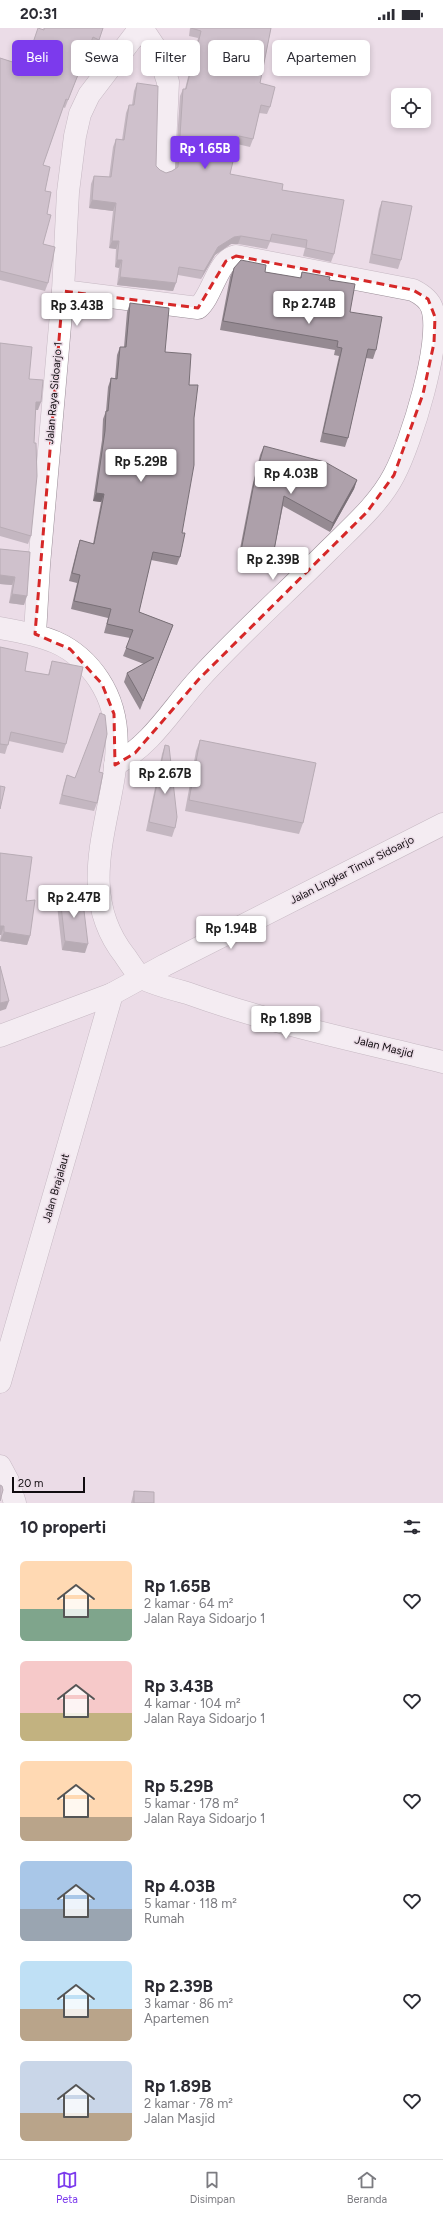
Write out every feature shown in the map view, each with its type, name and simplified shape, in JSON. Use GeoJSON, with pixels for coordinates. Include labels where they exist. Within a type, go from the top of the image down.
{"type":"FeatureCollection","features":[{"type":"Feature","properties":{"kind":"street"},"geometry":{"type":"LineString","coordinates":[[141,28],[158,52],[168,82],[164,168]]}},
{"type":"Feature","properties":{"kind":"street","name":"Jalan Raya Sidoarjo 1"},"geometry":{"type":"LineString","coordinates":[[35,634],[39,565],[63,291],[68,192],[75,136],[80,114],[89,95],[141,28]]}},
{"type":"Feature","properties":{"kind":"street"},"geometry":{"type":"LineString","coordinates":[[63,291],[198,308],[208,295],[226,261],[236,256],[413,290],[428,299],[435,318],[434,343],[423,394],[409,439],[394,475],[367,512],[199,679],[153,736],[134,753],[115,765]]}},
{"type":"Feature","properties":{"kind":"street"},"geometry":{"type":"LineString","coordinates":[[0,628],[35,634],[70,649],[82,659],[102,684],[110,700],[117,732],[115,765],[98,858],[98,887],[102,912],[109,930],[117,946],[141,977]]}},
{"type":"Feature","properties":{"kind":"street","name":"Jalan Lingkar Timur Sidoarjo"},"geometry":{"type":"LineString","coordinates":[[0,1036],[112,994],[141,977],[443,824]]}},
{"type":"Feature","properties":{"kind":"street","name":"Jalan Masjid"},"geometry":{"type":"LineString","coordinates":[[141,977],[254,1015],[443,1062]]}},
{"type":"Feature","properties":{"kind":"street","name":"Jalan Brajalaut"},"geometry":{"type":"LineString","coordinates":[[0,1382],[112,994]]}},
{"type":"Feature","properties":{"kind":"street"},"geometry":{"type":"LineString","coordinates":[[3,1471],[15,1503]]}},
{"type":"Feature","properties":{"kind":"highlighted area"},"geometry":{"type":"Polygon","coordinates":[[[236,256],[413,290],[428,299],[435,317],[434,343],[423,394],[394,475],[367,512],[199,679],[135,753],[115,765],[114,714],[102,684],[70,649],[35,634],[63,291],[198,308],[226,261],[236,256]]]}},
{"type":"Feature","properties":{"kind":"building"},"geometry":{"type":"Polygon","coordinates":[[[38,28],[44,30],[44,28],[103,28],[99,40],[93,37],[92,40],[71,40],[71,76],[78,76],[68,100],[66,99],[43,165],[50,167],[45,191],[51,192],[47,214],[51,215],[43,244],[55,247],[48,283],[0,271],[0,58],[12,62],[12,76],[63,76],[63,40],[34,40],[38,28]]]}},
{"type":"Feature","properties":{"kind":"building"},"geometry":{"type":"Polygon","coordinates":[[[191,28],[271,28],[264,63],[264,40],[208,40],[208,76],[261,76],[260,83],[275,87],[270,107],[261,105],[253,139],[239,136],[230,174],[283,184],[282,190],[344,200],[334,254],[306,248],[307,240],[272,234],[270,241],[241,236],[234,237],[218,247],[204,271],[179,267],[176,283],[120,277],[122,260],[117,260],[119,241],[112,241],[116,203],[92,200],[94,176],[111,177],[116,139],[124,140],[129,105],[134,105],[137,83],[158,86],[156,166],[166,173],[178,167],[183,89],[186,89],[189,76],[200,76],[199,40],[201,31],[191,28]]]}},
{"type":"Feature","properties":{"kind":"building"},"geometry":{"type":"Polygon","coordinates":[[[382,201],[412,206],[401,260],[372,254],[382,201]]]}},
{"type":"Feature","properties":{"kind":"building"},"geometry":{"type":"Polygon","coordinates":[[[241,260],[266,265],[265,272],[301,278],[302,272],[330,277],[329,280],[355,284],[350,312],[382,317],[376,350],[368,349],[348,438],[323,433],[342,348],[337,347],[338,341],[223,321],[234,268],[241,260]]]}},
{"type":"Feature","properties":{"kind":"building"},"geometry":{"type":"Polygon","coordinates":[[[130,303],[169,308],[165,352],[191,354],[189,385],[198,385],[194,418],[194,465],[182,533],[185,533],[180,557],[153,552],[139,612],[173,625],[143,701],[127,673],[154,658],[126,648],[133,630],[107,624],[111,609],[74,601],[80,575],[72,573],[80,540],[94,544],[104,494],[96,493],[105,431],[106,411],[108,411],[111,378],[117,379],[120,347],[126,347],[130,303]]]}},
{"type":"Feature","properties":{"kind":"building"},"geometry":{"type":"Polygon","coordinates":[[[0,343],[32,347],[29,379],[43,380],[41,402],[36,402],[34,443],[36,443],[37,476],[31,536],[0,527],[0,343]]]}},
{"type":"Feature","properties":{"kind":"building"},"geometry":{"type":"Polygon","coordinates":[[[264,446],[325,462],[357,480],[333,523],[284,496],[273,556],[241,551],[255,478],[264,446]]]}},
{"type":"Feature","properties":{"kind":"building"},"geometry":{"type":"Polygon","coordinates":[[[0,549],[30,552],[27,596],[12,594],[15,577],[0,575],[0,549]]]}},
{"type":"Feature","properties":{"kind":"building"},"geometry":{"type":"Polygon","coordinates":[[[0,647],[28,653],[25,671],[49,675],[52,661],[83,667],[66,744],[11,732],[8,745],[0,744],[0,647]]]}},
{"type":"Feature","properties":{"kind":"building"},"geometry":{"type":"Polygon","coordinates":[[[100,713],[105,715],[107,734],[99,772],[103,773],[97,803],[62,795],[67,775],[75,778],[100,713]]]}},
{"type":"Feature","properties":{"kind":"building"},"geometry":{"type":"Polygon","coordinates":[[[200,740],[316,763],[303,823],[189,800],[200,740]]]}},
{"type":"Feature","properties":{"kind":"building"},"geometry":{"type":"Polygon","coordinates":[[[165,745],[169,746],[177,817],[175,828],[149,822],[165,745]]]}},
{"type":"Feature","properties":{"kind":"building"},"geometry":{"type":"Polygon","coordinates":[[[0,786],[5,787],[0,809],[0,786]]]}},
{"type":"Feature","properties":{"kind":"building"},"geometry":{"type":"Polygon","coordinates":[[[0,853],[32,857],[26,901],[35,900],[30,936],[4,932],[4,926],[0,926],[0,853]]]}},
{"type":"Feature","properties":{"kind":"building"},"geometry":{"type":"Polygon","coordinates":[[[82,894],[88,944],[65,941],[60,897],[82,894]]]}},
{"type":"Feature","properties":{"kind":"building"},"geometry":{"type":"Polygon","coordinates":[[[0,966],[9,1001],[0,1003],[0,966]]]}},
{"type":"Feature","properties":{"kind":"building"},"geometry":{"type":"Polygon","coordinates":[[[0,1485],[2,1486],[3,1490],[0,1501],[0,1485]]]}},
{"type":"Feature","properties":{"kind":"building"},"geometry":{"type":"Polygon","coordinates":[[[134,1491],[154,1492],[154,1503],[134,1503],[134,1491]]]}}]}
